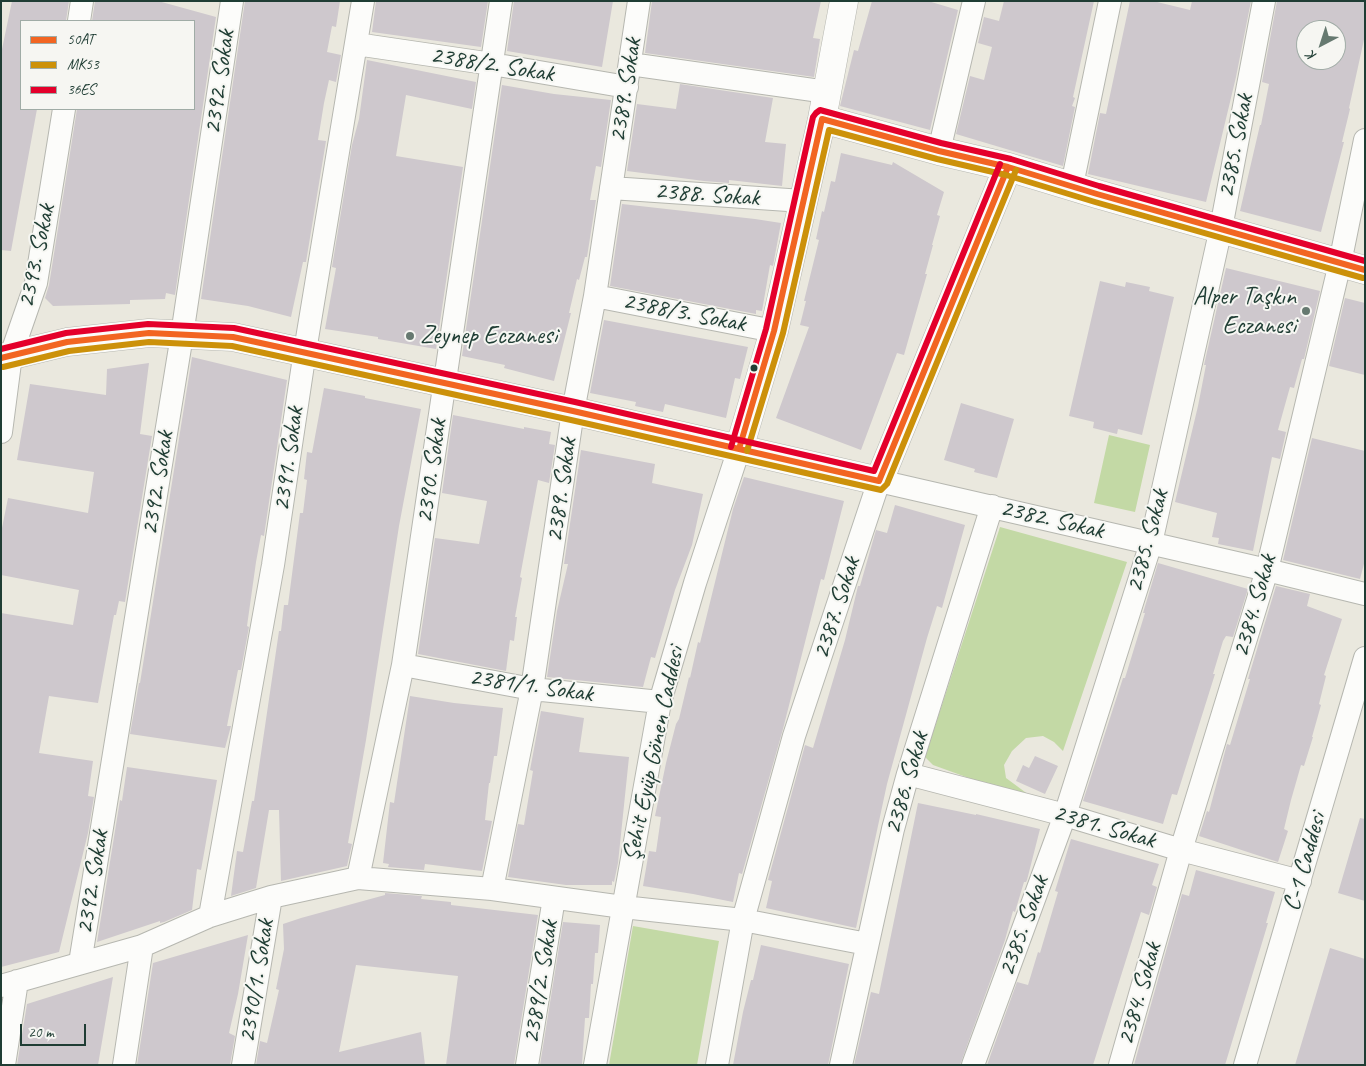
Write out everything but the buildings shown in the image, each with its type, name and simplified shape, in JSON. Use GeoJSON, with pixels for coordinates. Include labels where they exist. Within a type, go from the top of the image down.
{"type":"FeatureCollection","features":[{"type":"Feature","properties":{"kind":"main road"},"geometry":{"type":"LineString","coordinates":[[739,449],[774,330],[822,119],[844,1]]}},
{"type":"Feature","properties":{"kind":"main road"},"geometry":{"type":"LineString","coordinates":[[822,119],[939,151],[1008,167],[1352,266]]}},
{"type":"Feature","properties":{"kind":"main road","name":"2387. Sokak"},"geometry":{"type":"LineString","coordinates":[[879,481],[1008,167]]}},
{"type":"Feature","properties":{"kind":"main road","name":"2382. Sokak"},"geometry":{"type":"LineString","coordinates":[[6,357],[67,342],[149,333],[233,337],[305,351],[879,481]]}},
{"type":"Feature","properties":{"kind":"street"},"geometry":{"type":"LineString","coordinates":[[79,20],[82,1]]}},
{"type":"Feature","properties":{"kind":"street","name":"2392. Sokak"},"geometry":{"type":"LineString","coordinates":[[80,963],[182,335],[232,1]]}},
{"type":"Feature","properties":{"kind":"street","name":"2391. Sokak"},"geometry":{"type":"LineString","coordinates":[[210,916],[274,565],[305,351],[363,1]]}},
{"type":"Feature","properties":{"kind":"street","name":"2390. Sokak"},"geometry":{"type":"LineString","coordinates":[[358,878],[403,665],[501,1]]}},
{"type":"Feature","properties":{"kind":"street","name":"2389. Sokak"},"geometry":{"type":"LineString","coordinates":[[492,889],[532,689],[573,411],[595,296],[639,1]]}},
{"type":"Feature","properties":{"kind":"street"},"geometry":{"type":"LineString","coordinates":[[939,151],[974,1]]}},
{"type":"Feature","properties":{"kind":"street"},"geometry":{"type":"LineString","coordinates":[[1072,185],[1110,1]]}},
{"type":"Feature","properties":{"kind":"street","name":"2385. Sokak"},"geometry":{"type":"LineString","coordinates":[[973,1065],[1065,816],[1151,543],[1221,228],[1264,1]]}},
{"type":"Feature","properties":{"kind":"street","name":"2388/2. Sokak"},"geometry":{"type":"LineString","coordinates":[[356,44],[492,64],[627,87]]}},
{"type":"Feature","properties":{"kind":"street"},"geometry":{"type":"LineString","coordinates":[[630,64],[827,92]]}},
{"type":"Feature","properties":{"kind":"street","name":"2393. Sokak"},"geometry":{"type":"LineString","coordinates":[[1,432],[6,357],[36,283],[64,110]]}},
{"type":"Feature","properties":{"kind":"street","name":"2384. Sokak"},"geometry":{"type":"LineString","coordinates":[[1120,1065],[1181,850],[1267,570],[1352,266],[1365,140]]}},
{"type":"Feature","properties":{"kind":"street","name":"2388. Sokak"},"geometry":{"type":"LineString","coordinates":[[611,188],[803,202]]}},
{"type":"Feature","properties":{"kind":"street","name":"2388/3. Sokak"},"geometry":{"type":"LineString","coordinates":[[595,296],[774,330]]}},
{"type":"Feature","properties":{"kind":"street","name":"Şehit Eyüp Gönen Caddesi"},"geometry":{"type":"LineString","coordinates":[[595,1065],[660,702],[695,583],[739,449]]}},
{"type":"Feature","properties":{"kind":"street","name":"2382. Sokak"},"geometry":{"type":"LineString","coordinates":[[879,481],[1365,594]]}},
{"type":"Feature","properties":{"kind":"street","name":"2387. Sokak"},"geometry":{"type":"LineString","coordinates":[[718,1065],[743,920],[794,736],[879,481]]}},
{"type":"Feature","properties":{"kind":"street","name":"2386. Sokak"},"geometry":{"type":"LineString","coordinates":[[841,1065],[893,829],[908,774],[992,506]]}},
{"type":"Feature","properties":{"kind":"street","name":"C-1 Caddesi"},"geometry":{"type":"LineString","coordinates":[[1245,1065],[1365,658]]}},
{"type":"Feature","properties":{"kind":"street","name":"2381/1. Sokak"},"geometry":{"type":"LineString","coordinates":[[403,665],[532,689],[660,702]]}},
{"type":"Feature","properties":{"kind":"street","name":"2381. Sokak"},"geometry":{"type":"LineString","coordinates":[[908,774],[1300,881]]}},
{"type":"Feature","properties":{"kind":"street"},"geometry":{"type":"LineString","coordinates":[[4,1065],[9,984],[142,946],[210,916],[271,897],[358,878],[492,889],[623,907],[743,920],[867,944]]}},
{"type":"Feature","properties":{"kind":"street","name":"2390/1. Sokak"},"geometry":{"type":"LineString","coordinates":[[243,1065],[271,897]]}},
{"type":"Feature","properties":{"kind":"street","name":"2389/2. Sokak"},"geometry":{"type":"LineString","coordinates":[[527,1065],[554,898]]}},
{"type":"Feature","properties":{"kind":"street"},"geometry":{"type":"LineString","coordinates":[[124,1065],[142,946]]}},
{"type":"Feature","properties":{"kind":"green space"},"geometry":{"type":"Polygon","coordinates":[[[1109,435],[1150,445],[1135,512],[1094,503],[1109,435]]]}},
{"type":"Feature","properties":{"kind":"green space"},"geometry":{"type":"Polygon","coordinates":[[[1000,527],[1127,562],[1063,751],[1054,742],[1043,736],[1026,738],[1012,751],[1004,765],[1006,778],[1029,795],[1027,799],[933,765],[925,757],[1000,527]]]}},
{"type":"Feature","properties":{"kind":"green space"},"geometry":{"type":"Polygon","coordinates":[[[633,926],[719,941],[697,1065],[609,1065],[633,926]]]}},
{"type":"Feature","properties":{"kind":"transit line","name":"36ES"},"geometry":{"type":"LineString","coordinates":[[731,447],[766,329],[813,117],[820,110],[941,143],[1011,159],[1099,186],[1365,261]]}},
{"type":"Feature","properties":{"kind":"transit line","name":"50AT"},"geometry":{"type":"LineString","coordinates":[[739,449],[774,331],[822,119],[939,151],[1008,167],[1365,270]]}},
{"type":"Feature","properties":{"kind":"transit line","name":"MK53"},"geometry":{"type":"LineString","coordinates":[[747,451],[783,333],[829,130],[1006,175],[1363,278]]}},
{"type":"Feature","properties":{"kind":"transit line","name":"36ES"},"geometry":{"type":"LineString","coordinates":[[1,349],[66,333],[148,324],[234,328],[575,402],[874,471],[1000,164]]}},
{"type":"Feature","properties":{"kind":"transit line","name":"50AT"},"geometry":{"type":"LineString","coordinates":[[1,358],[67,342],[149,333],[233,337],[573,411],[879,481],[1008,167]]}},
{"type":"Feature","properties":{"kind":"transit line","name":"MK53"},"geometry":{"type":"LineString","coordinates":[[3,367],[69,351],[149,342],[232,346],[881,490],[887,484],[1016,170]]}},
{"type":"Feature","properties":{"kind":"place","name":"Alper Taşkın Eczanesi"},"geometry":{"type":"Point","coordinates":[1306,311]}},
{"type":"Feature","properties":{"kind":"place","name":"Zeynep Eczanesi"},"geometry":{"type":"Point","coordinates":[410,336]}}]}
